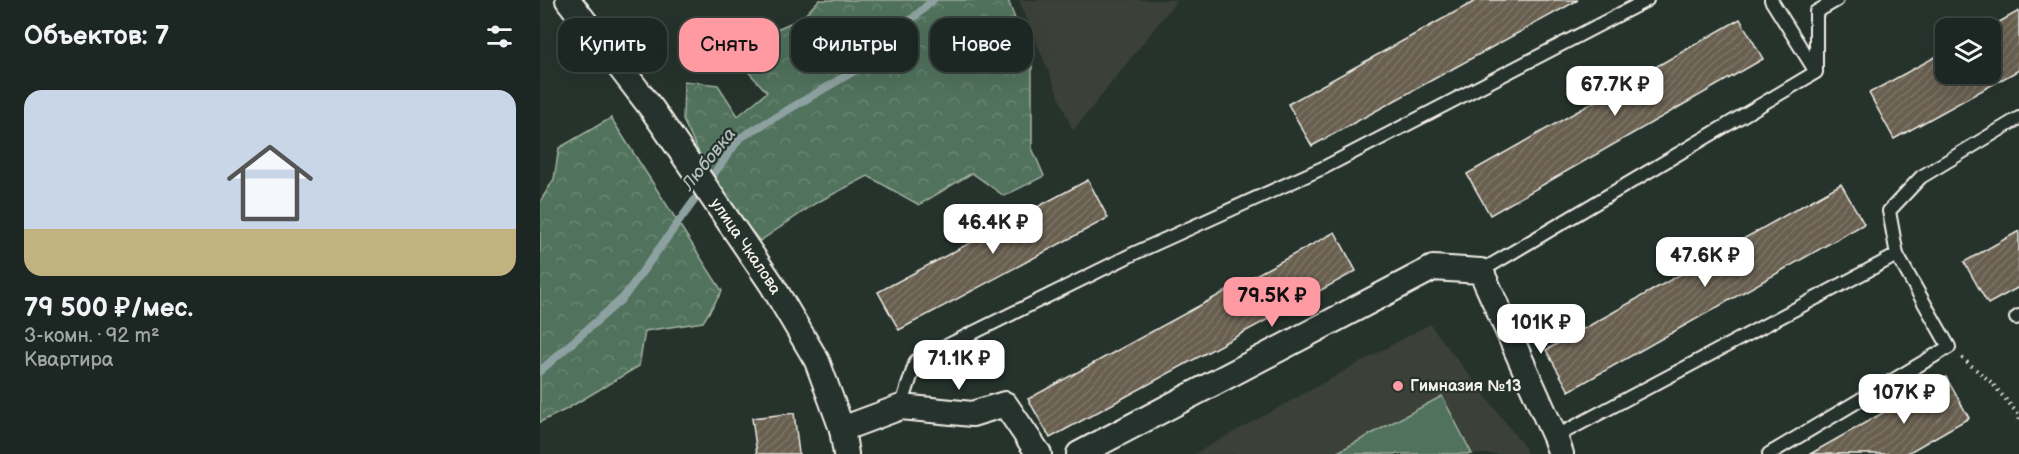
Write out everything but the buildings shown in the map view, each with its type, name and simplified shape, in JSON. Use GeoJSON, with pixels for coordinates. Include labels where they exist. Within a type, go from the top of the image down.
{"type":"FeatureCollection","features":[{"type":"Feature","properties":{"kind":"street","name":"улица Чкалова"},"geometry":{"type":"LineString","coordinates":[[568,0],[652,109],[771,283],[817,361],[842,429],[846,454]]}},
{"type":"Feature","properties":{"kind":"street"},"geometry":{"type":"LineString","coordinates":[[1079,454],[1432,268],[1481,271],[1558,445]]}},
{"type":"Feature","properties":{"kind":"street"},"geometry":{"type":"LineString","coordinates":[[842,429],[901,407],[972,414],[1005,404],[1039,454]]}},
{"type":"Feature","properties":{"kind":"lane"},"geometry":{"type":"LineString","coordinates":[[901,407],[916,361],[1135,253],[1325,167],[1647,0]]}},
{"type":"Feature","properties":{"kind":"lane"},"geometry":{"type":"LineString","coordinates":[[1771,0],[1816,72]]}},
{"type":"Feature","properties":{"kind":"lane"},"geometry":{"type":"LineString","coordinates":[[1816,72],[1816,12],[1837,0]]}},
{"type":"Feature","properties":{"kind":"lane"},"geometry":{"type":"LineString","coordinates":[[1481,271],[1816,72]]}},
{"type":"Feature","properties":{"kind":"lane"},"geometry":{"type":"LineString","coordinates":[[1769,454],[1949,347],[1898,255],[1889,211],[1921,177],[2019,118]]}},
{"type":"Feature","properties":{"kind":"lane"},"geometry":{"type":"LineString","coordinates":[[1558,445],[1898,255]]}},
{"type":"Feature","properties":{"kind":"path"},"geometry":{"type":"LineString","coordinates":[[1949,347],[1991,382],[2018,414],[2019,421]]}},
{"type":"Feature","properties":{"kind":"shaded area"},"geometry":{"type":"Polygon","coordinates":[[[1019,0],[1177,0],[1073,131],[1033,34],[1033,18],[1026,18],[1019,0]]]}},
{"type":"Feature","properties":{"kind":"shaded area","name":"Гимназия №13"},"geometry":{"type":"Polygon","coordinates":[[[1430,324],[1525,448],[1527,454],[1194,454],[1430,324]]]}},
{"type":"Feature","properties":{"kind":"green space"},"geometry":{"type":"Polygon","coordinates":[[[819,0],[1008,0],[1015,18],[930,18],[930,72],[1032,72],[1032,148],[1044,176],[1004,196],[972,173],[919,205],[868,176],[816,203],[760,241],[717,190],[683,120],[684,81],[718,85],[738,116],[767,92],[748,72],[779,72],[779,28],[791,23],[791,72],[918,72],[918,18],[802,18],[819,0]]]}},
{"type":"Feature","properties":{"kind":"green space"},"geometry":{"type":"Polygon","coordinates":[[[611,118],[722,291],[703,322],[645,331],[639,366],[565,410],[540,422],[540,202],[554,179],[559,148],[611,118]]]}},
{"type":"Feature","properties":{"kind":"green space"},"geometry":{"type":"Polygon","coordinates":[[[1442,396],[1472,454],[1334,454],[1442,396]]]}},
{"type":"Feature","properties":{"kind":"waterway","name":"Любовка"},"geometry":{"type":"LineString","coordinates":[[540,371],[623,298],[740,138],[856,70],[933,0]]}},
{"type":"Feature","properties":{"kind":"place","name":"Гимназия №13"},"geometry":{"type":"Point","coordinates":[1398,386]}}]}
